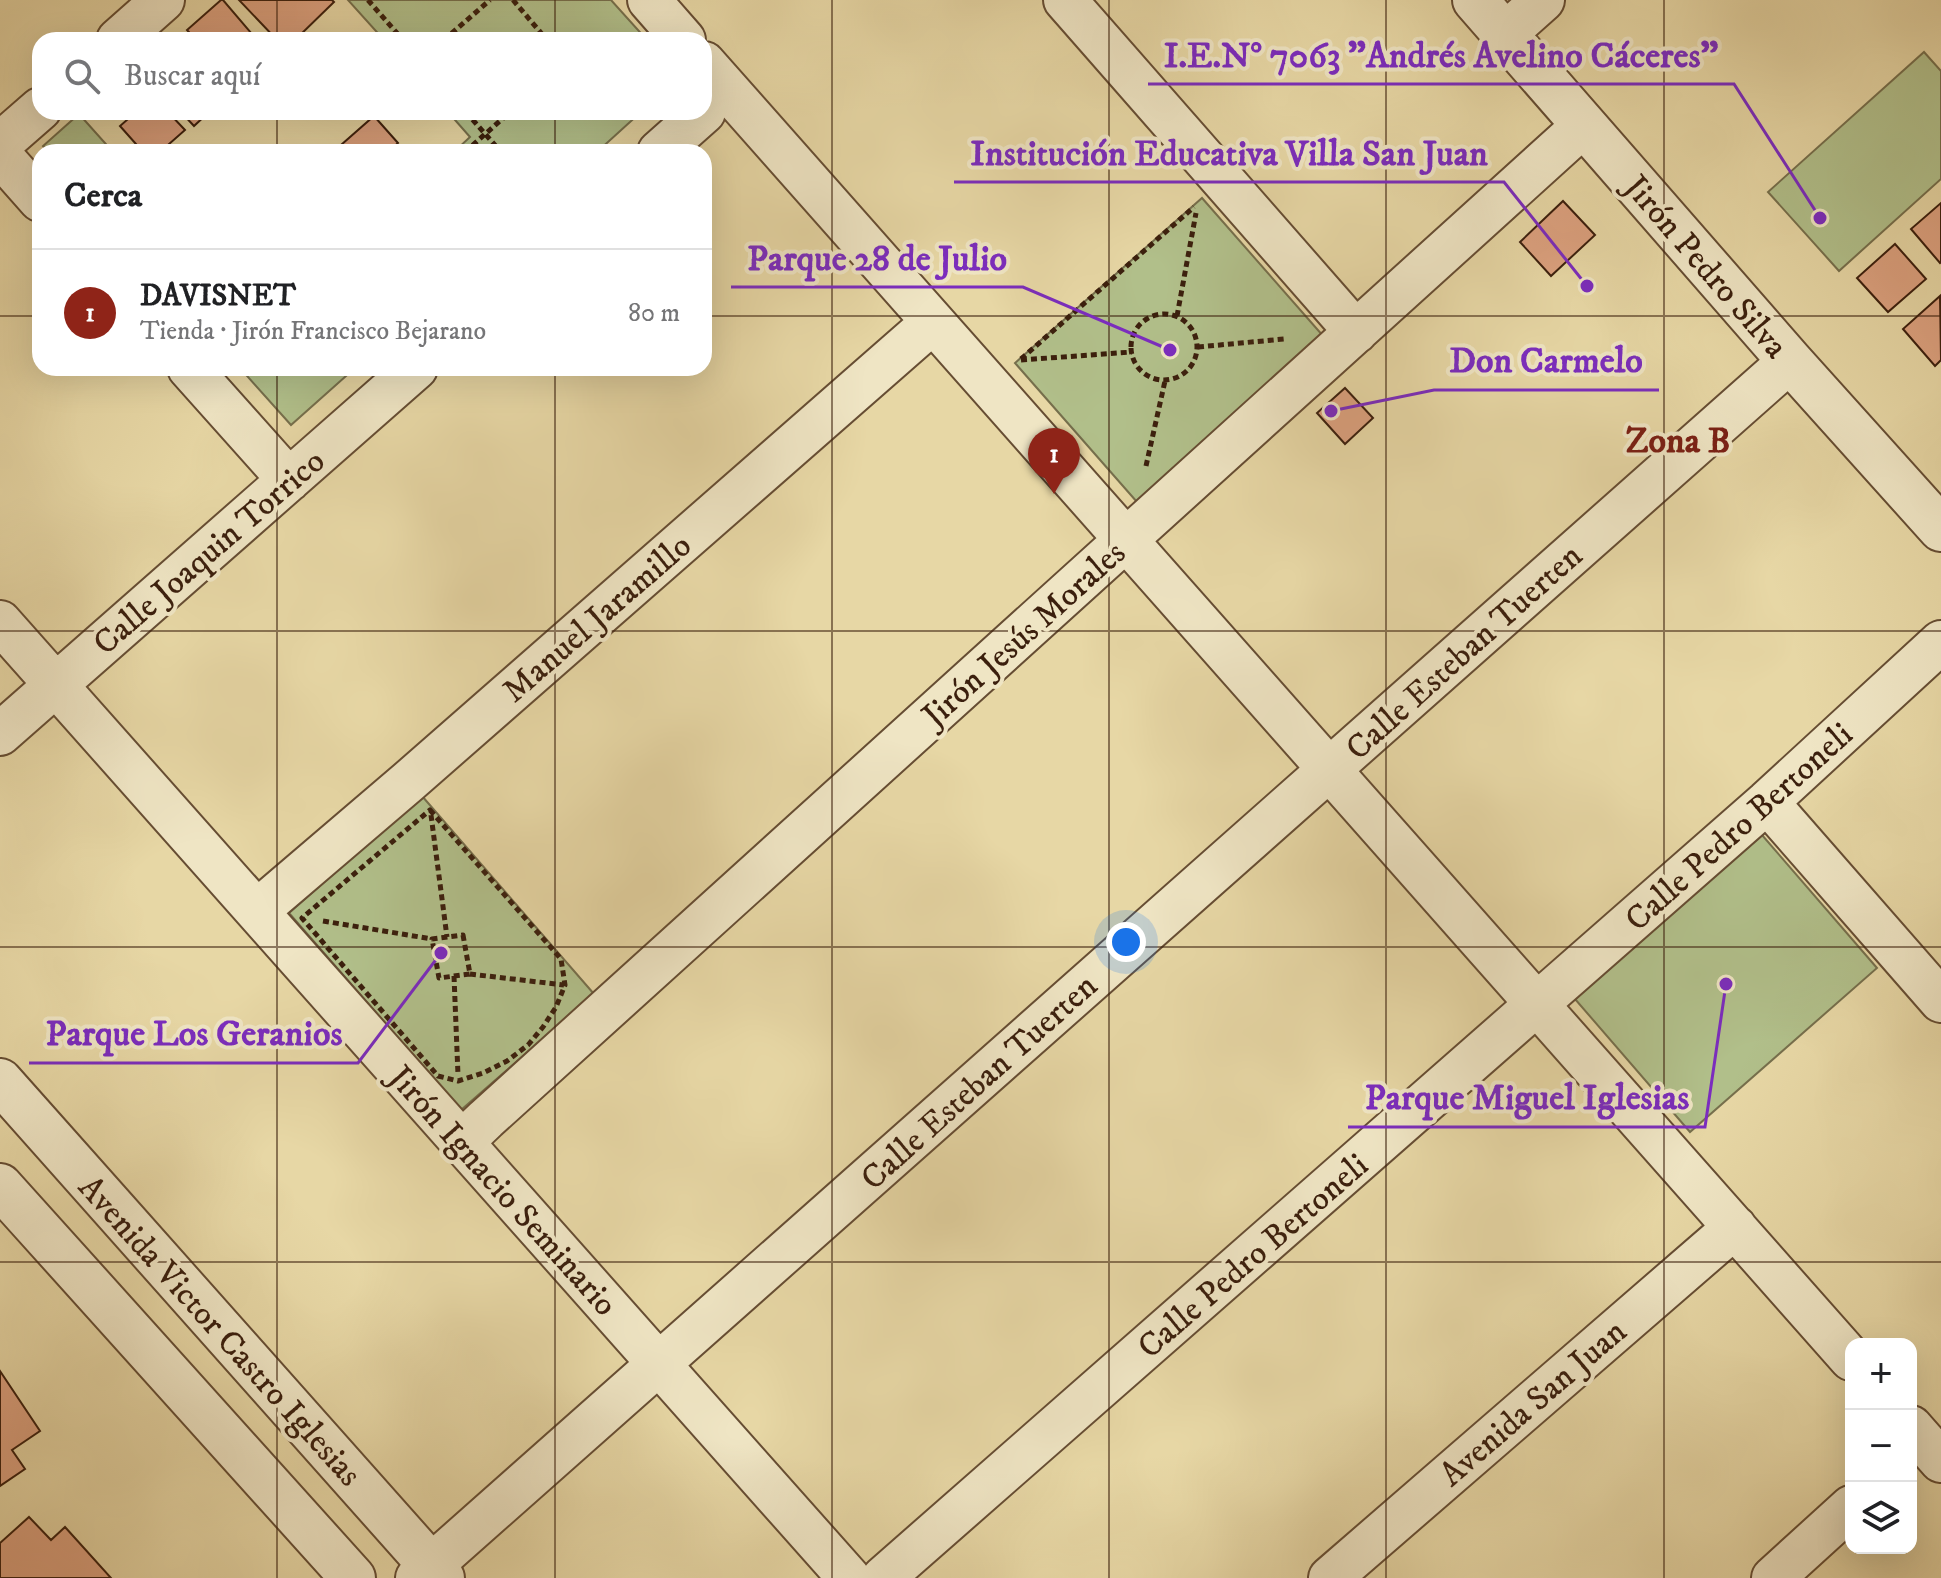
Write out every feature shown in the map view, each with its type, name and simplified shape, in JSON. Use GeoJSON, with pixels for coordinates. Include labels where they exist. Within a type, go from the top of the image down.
{"type":"FeatureCollection","features":[{"type":"Feature","properties":{"kind":"street"},"geometry":{"type":"LineString","coordinates":[[127,32],[163,0]]}},
{"type":"Feature","properties":{"kind":"street"},"geometry":{"type":"LineString","coordinates":[[649,0],[677,32]]}},
{"type":"Feature","properties":{"kind":"street"},"geometry":{"type":"LineString","coordinates":[[1065,0],[1356,332]]}},
{"type":"Feature","properties":{"kind":"street","name":"Jirón Pedro Silva"},"geometry":{"type":"LineString","coordinates":[[1475,0],[1941,529]]}},
{"type":"Feature","properties":{"kind":"street"},"geometry":{"type":"LineString","coordinates":[[1505,34],[1543,0]]}},
{"type":"Feature","properties":{"kind":"street"},"geometry":{"type":"LineString","coordinates":[[712,96],[933,322],[1845,1352]]}},
{"type":"Feature","properties":{"kind":"street"},"geometry":{"type":"LineString","coordinates":[[0,144],[32,116]]}},
{"type":"Feature","properties":{"kind":"street"},"geometry":{"type":"LineString","coordinates":[[666,144],[687,120]]}},
{"type":"Feature","properties":{"kind":"street","name":"Jirón Jesús Morales"},"geometry":{"type":"LineString","coordinates":[[462,1142],[1584,125]]}},
{"type":"Feature","properties":{"kind":"street"},"geometry":{"type":"LineString","coordinates":[[0,155],[32,191]]}},
{"type":"Feature","properties":{"kind":"street","name":"Manuel Jaramillo"},"geometry":{"type":"LineString","coordinates":[[257,911],[419,796],[933,322]]}},
{"type":"Feature","properties":{"kind":"street","name":"Calle Esteban Tuerten"},"geometry":{"type":"LineString","coordinates":[[430,1574],[659,1364],[1790,361]]}},
{"type":"Feature","properties":{"kind":"street"},"geometry":{"type":"LineString","coordinates":[[196,376],[289,480]]}},
{"type":"Feature","properties":{"kind":"street","name":"Calle Joaquin Torrico"},"geometry":{"type":"LineString","coordinates":[[0,734],[407,376]]}},
{"type":"Feature","properties":{"kind":"street","name":"Jirón Ignacio Seminario"},"geometry":{"type":"LineString","coordinates":[[0,622],[849,1578]]}},
{"type":"Feature","properties":{"kind":"street","name":"Calle Pedro Bertoneli"},"geometry":{"type":"LineString","coordinates":[[883,1578],[1767,802],[1941,642]]}},
{"type":"Feature","properties":{"kind":"street"},"geometry":{"type":"LineString","coordinates":[[1767,802],[1941,1001]]}},
{"type":"Feature","properties":{"kind":"street","name":"Avenida Victor Castro Iglesias"},"geometry":{"type":"LineString","coordinates":[[0,1081],[430,1574]]}},
{"type":"Feature","properties":{"kind":"street","name":"Avenida Victor Castro Iglesias"},"geometry":{"type":"LineString","coordinates":[[0,1186],[353,1578]]}},
{"type":"Feature","properties":{"kind":"street","name":"Avenida San Juan"},"geometry":{"type":"LineString","coordinates":[[1330,1578],[1735,1227]]}},
{"type":"Feature","properties":{"kind":"street"},"geometry":{"type":"LineString","coordinates":[[1773,1578],[1845,1512]]}},
{"type":"Feature","properties":{"kind":"path"},"geometry":{"type":"LineString","coordinates":[[368,0],[396,32]]}},
{"type":"Feature","properties":{"kind":"path"},"geometry":{"type":"LineString","coordinates":[[453,32],[490,0]]}},
{"type":"Feature","properties":{"kind":"path"},"geometry":{"type":"LineString","coordinates":[[513,0],[540,32]]}},
{"type":"Feature","properties":{"kind":"path"},"geometry":{"type":"LineString","coordinates":[[473,120],[494,144]]}},
{"type":"Feature","properties":{"kind":"path"},"geometry":{"type":"LineString","coordinates":[[474,144],[501,120]]}},
{"type":"Feature","properties":{"kind":"path"},"geometry":{"type":"LineString","coordinates":[[1020,360],[1198,203],[1177,316]]}},
{"type":"Feature","properties":{"kind":"path"},"geometry":{"type":"LineString","coordinates":[[1164,314],[1177,316],[1187,323],[1195,334],[1198,347],[1188,371],[1178,378],[1165,381],[1152,379],[1142,371],[1134,361],[1132,352],[1133,335],[1140,324],[1164,314]]}},
{"type":"Feature","properties":{"kind":"path"},"geometry":{"type":"LineString","coordinates":[[1198,347],[1289,339]]}},
{"type":"Feature","properties":{"kind":"path"},"geometry":{"type":"LineString","coordinates":[[1020,360],[1132,352]]}},
{"type":"Feature","properties":{"kind":"path"},"geometry":{"type":"LineString","coordinates":[[1020,360],[1030,371]]}},
{"type":"Feature","properties":{"kind":"path"},"geometry":{"type":"LineString","coordinates":[[302,918],[419,796]]}},
{"type":"Feature","properties":{"kind":"path"},"geometry":{"type":"LineString","coordinates":[[302,918],[438,1076],[458,1081],[483,1073],[507,1061],[528,1045],[556,1007],[565,985],[561,959],[419,796]]}},
{"type":"Feature","properties":{"kind":"path"},"geometry":{"type":"LineString","coordinates":[[419,796],[447,937]]}},
{"type":"Feature","properties":{"kind":"path"},"geometry":{"type":"LineString","coordinates":[[302,918],[432,939],[463,935],[470,974]]}},
{"type":"Feature","properties":{"kind":"path"},"geometry":{"type":"LineString","coordinates":[[432,939],[439,978],[470,974],[565,985],[596,1019]]}},
{"type":"Feature","properties":{"kind":"path"},"geometry":{"type":"LineString","coordinates":[[454,976],[458,1081]]}},
{"type":"Feature","properties":{"kind":"green space"},"geometry":{"type":"Polygon","coordinates":[[[348,0],[611,0],[640,32],[377,32],[348,0]]]}},
{"type":"Feature","properties":{"kind":"green space"},"geometry":{"type":"Polygon","coordinates":[[[1924,52],[1941,71],[1941,179],[1839,271],[1768,192],[1924,52]]]}},
{"type":"Feature","properties":{"kind":"green space"},"geometry":{"type":"Polygon","coordinates":[[[72,120],[84,120],[106,144],[45,144],[72,120]]]}},
{"type":"Feature","properties":{"kind":"green space"},"geometry":{"type":"Polygon","coordinates":[[[455,120],[632,120],[606,144],[463,144],[470,137],[455,120]]]}},
{"type":"Feature","properties":{"kind":"green space"},"geometry":{"type":"Polygon","coordinates":[[[1202,198],[1324,337],[1137,502],[1015,363],[1202,198]]]}},
{"type":"Feature","properties":{"kind":"green space"},"geometry":{"type":"Polygon","coordinates":[[[247,376],[346,376],[291,425],[247,376]]]}},
{"type":"Feature","properties":{"kind":"green space"},"geometry":{"type":"Polygon","coordinates":[[[422,796],[594,994],[461,1110],[289,913],[422,796]]]}},
{"type":"Feature","properties":{"kind":"green space"},"geometry":{"type":"Polygon","coordinates":[[[1762,835],[1877,968],[1690,1132],[1575,999],[1762,835]]]}},
{"type":"Feature","properties":{"kind":"building"},"geometry":{"type":"Polygon","coordinates":[[[223,0],[250,32],[189,32],[187,30],[223,0]]]}},
{"type":"Feature","properties":{"kind":"building"},"geometry":{"type":"Polygon","coordinates":[[[239,0],[334,2],[303,32],[269,32],[239,0]]]}},
{"type":"Feature","properties":{"kind":"building"},"geometry":{"type":"Polygon","coordinates":[[[127,120],[176,120],[185,130],[169,144],[136,144],[120,126],[127,120]]]}},
{"type":"Feature","properties":{"kind":"building"},"geometry":{"type":"Polygon","coordinates":[[[369,120],[378,120],[398,143],[397,144],[342,144],[369,120]]]}},
{"type":"Feature","properties":{"kind":"building"},"geometry":{"type":"Polygon","coordinates":[[[1563,201],[1595,235],[1551,276],[1520,242],[1563,201]]]}},
{"type":"Feature","properties":{"kind":"building"},"geometry":{"type":"Polygon","coordinates":[[[1941,203],[1941,262],[1940,263],[1911,229],[1941,203]]]}},
{"type":"Feature","properties":{"kind":"building"},"geometry":{"type":"Polygon","coordinates":[[[1895,244],[1926,279],[1888,312],[1857,278],[1895,244]]]}},
{"type":"Feature","properties":{"kind":"building"},"geometry":{"type":"Polygon","coordinates":[[[1940,296],[1941,360],[1935,366],[1903,329],[1940,296]]]}},
{"type":"Feature","properties":{"kind":"building"},"geometry":{"type":"Polygon","coordinates":[[[1345,388],[1373,418],[1345,444],[1317,413],[1345,388]]]}},
{"type":"Feature","properties":{"kind":"building"},"geometry":{"type":"Polygon","coordinates":[[[0,1371],[40,1431],[12,1450],[25,1469],[0,1486],[0,1371]]]}},
{"type":"Feature","properties":{"kind":"building"},"geometry":{"type":"Polygon","coordinates":[[[29,1517],[51,1540],[65,1527],[111,1578],[0,1578],[0,1543],[29,1517]]]}},
{"type":"Feature","properties":{"kind":"place","name":"I.E.N° 7063 \"Andrés Avelino Cáceres\""},"geometry":{"type":"Point","coordinates":[1820,218]}},
{"type":"Feature","properties":{"kind":"place","name":"Institución Educativa Villa San Juan"},"geometry":{"type":"Point","coordinates":[1587,286]}},
{"type":"Feature","properties":{"kind":"place","name":"Parque 28 de Julio"},"geometry":{"type":"Point","coordinates":[1170,350]}},
{"type":"Feature","properties":{"kind":"place","name":"Don Carmelo"},"geometry":{"type":"Point","coordinates":[1331,411]}},
{"type":"Feature","properties":{"kind":"place","name":"DAVISNET"},"geometry":{"type":"Point","coordinates":[1054,494]}},
{"type":"Feature","properties":{"kind":"place","name":"Parque Los Geranios"},"geometry":{"type":"Point","coordinates":[441,953]}},
{"type":"Feature","properties":{"kind":"place","name":"Parque Miguel Iglesias"},"geometry":{"type":"Point","coordinates":[1726,984]}},
{"type":"Feature","properties":{"kind":"district","name":"Zona B"},"geometry":{"type":"Point","coordinates":[1678,439]}}]}
